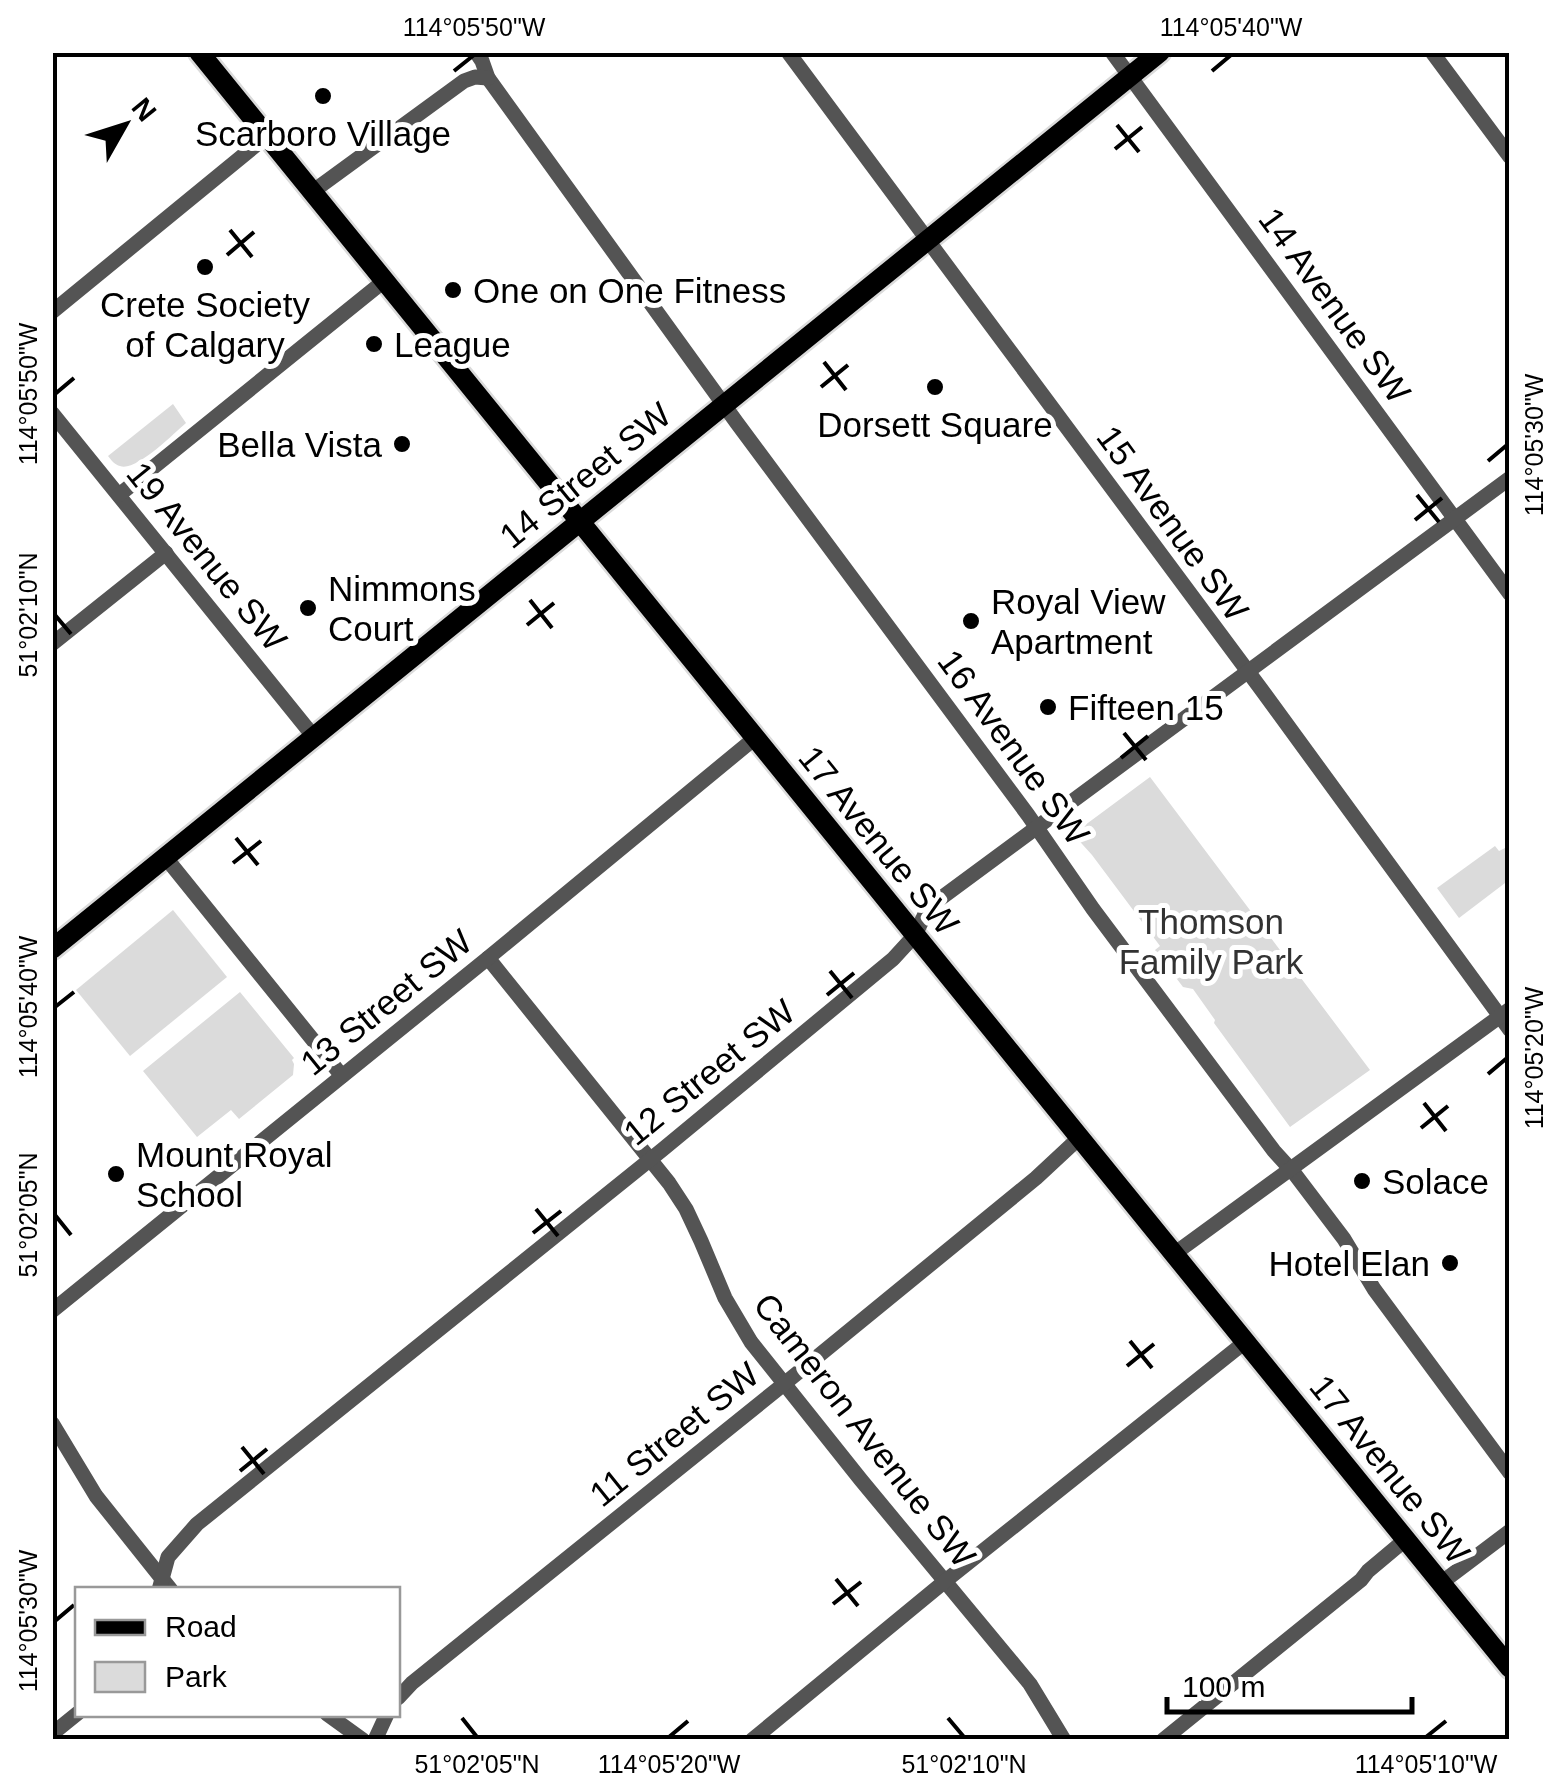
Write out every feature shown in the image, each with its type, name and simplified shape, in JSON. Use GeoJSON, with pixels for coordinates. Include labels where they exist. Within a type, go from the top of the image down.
{"type":"FeatureCollection","features":[{"type":"Feature","properties":{"kind":"main road","name":"17 Avenue SW"},"geometry":{"type":"LineString","coordinates":[[199,52],[1510,1668]]}},
{"type":"Feature","properties":{"kind":"main road","name":"14 Street SW"},"geometry":{"type":"LineString","coordinates":[[52,949],[1160,52]]}},
{"type":"Feature","properties":{"kind":"street","name":"16 Avenue SW"},"geometry":{"type":"LineString","coordinates":[[476,52],[488,78],[724,404],[1038,828],[1093,909],[1344,1239],[1374,1290],[1510,1473]]}},
{"type":"Feature","properties":{"kind":"street","name":"15 Avenue SW"},"geometry":{"type":"LineString","coordinates":[[788,52],[1504,1012],[1510,1030]]}},
{"type":"Feature","properties":{"kind":"street","name":"14 Avenue SW"},"geometry":{"type":"LineString","coordinates":[[1112,52],[1510,594]]}},
{"type":"Feature","properties":{"kind":"street"},"geometry":{"type":"LineString","coordinates":[[1432,52],[1510,157]]}},
{"type":"Feature","properties":{"kind":"street"},"geometry":{"type":"LineString","coordinates":[[312,192],[464,81],[488,78]]}},
{"type":"Feature","properties":{"kind":"street"},"geometry":{"type":"LineString","coordinates":[[52,312],[267,136]]}},
{"type":"Feature","properties":{"kind":"street"},"geometry":{"type":"LineString","coordinates":[[118,495],[384,281]]}},
{"type":"Feature","properties":{"kind":"street","name":"19 Avenue SW"},"geometry":{"type":"LineString","coordinates":[[52,413],[314,737]]}},
{"type":"Feature","properties":{"kind":"street","name":"12 Street SW"},"geometry":{"type":"LineString","coordinates":[[164,1587],[168,1557],[197,1524],[650,1160],[892,959],[914,935],[933,904],[1510,478]]}},
{"type":"Feature","properties":{"kind":"street"},"geometry":{"type":"LineString","coordinates":[[52,644],[166,553]]}},
{"type":"Feature","properties":{"kind":"street","name":"13 Street SW"},"geometry":{"type":"LineString","coordinates":[[52,1311],[755,738]]}},
{"type":"Feature","properties":{"kind":"street"},"geometry":{"type":"LineString","coordinates":[[166,858],[342,1076]]}},
{"type":"Feature","properties":{"kind":"street","name":"Cameron Avenue SW"},"geometry":{"type":"LineString","coordinates":[[488,958],[686,1209],[725,1298],[751,1342],[1030,1684],[1064,1740]]}},
{"type":"Feature","properties":{"kind":"street"},"geometry":{"type":"LineString","coordinates":[[1174,1254],[1504,1012]]}},
{"type":"Feature","properties":{"kind":"street","name":"11 Street SW"},"geometry":{"type":"LineString","coordinates":[[400,1696],[412,1682],[1036,1178],[1080,1138]]}},
{"type":"Feature","properties":{"kind":"street"},"geometry":{"type":"LineString","coordinates":[[752,1740],[1244,1342]]}},
{"type":"Feature","properties":{"kind":"street"},"geometry":{"type":"LineString","coordinates":[[52,1423],[96,1496],[164,1587]]}},
{"type":"Feature","properties":{"kind":"street"},"geometry":{"type":"LineString","coordinates":[[1441,1584],[1510,1530]]}},
{"type":"Feature","properties":{"kind":"street"},"geometry":{"type":"LineString","coordinates":[[1163,1740],[1406,1540]]}},
{"type":"Feature","properties":{"kind":"street"},"geometry":{"type":"LineString","coordinates":[[52,1734],[75,1715]]}},
{"type":"Feature","properties":{"kind":"street"},"geometry":{"type":"LineString","coordinates":[[331,1717],[363,1740]]}},
{"type":"Feature","properties":{"kind":"green space"},"geometry":{"type":"Polygon","coordinates":[[[173,404],[186,423],[135,463],[120,466],[112,461],[108,456],[173,404]]]}},
{"type":"Feature","properties":{"kind":"green space","name":"Thomson Family Park"},"geometry":{"type":"Polygon","coordinates":[[[1150,777],[1370,1070],[1290,1127],[1193,989],[1183,987],[1155,950],[1160,946],[1073,834],[1150,777]]]}},
{"type":"Feature","properties":{"kind":"green space"},"geometry":{"type":"Polygon","coordinates":[[[1495,846],[1499,851],[1505,848],[1509,857],[1509,880],[1459,918],[1437,888],[1495,846]]]}},
{"type":"Feature","properties":{"kind":"green space"},"geometry":{"type":"Polygon","coordinates":[[[173,910],[227,977],[130,1056],[76,990],[173,910]]]}},
{"type":"Feature","properties":{"kind":"green space"},"geometry":{"type":"Polygon","coordinates":[[[240,992],[294,1058],[293,1075],[239,1119],[231,1110],[197,1137],[143,1071],[240,992]]]}},
{"type":"Feature","properties":{"kind":"place","name":"Scarboro Village"},"geometry":{"type":"Point","coordinates":[323,96]}},
{"type":"Feature","properties":{"kind":"place","name":"Crete Society of Calgary"},"geometry":{"type":"Point","coordinates":[205,267]}},
{"type":"Feature","properties":{"kind":"place","name":"One on One Fitness"},"geometry":{"type":"Point","coordinates":[453,290]}},
{"type":"Feature","properties":{"kind":"place","name":"League"},"geometry":{"type":"Point","coordinates":[374,344]}},
{"type":"Feature","properties":{"kind":"place","name":"Dorsett Square"},"geometry":{"type":"Point","coordinates":[935,387]}},
{"type":"Feature","properties":{"kind":"place","name":"Bella Vista"},"geometry":{"type":"Point","coordinates":[402,444]}},
{"type":"Feature","properties":{"kind":"place","name":"Nimmons Court"},"geometry":{"type":"Point","coordinates":[308,608]}},
{"type":"Feature","properties":{"kind":"place","name":"Royal View Apartment"},"geometry":{"type":"Point","coordinates":[971,621]}},
{"type":"Feature","properties":{"kind":"place","name":"Fifteen 15"},"geometry":{"type":"Point","coordinates":[1048,707]}},
{"type":"Feature","properties":{"kind":"place","name":"Mount Royal School"},"geometry":{"type":"Point","coordinates":[116,1174]}},
{"type":"Feature","properties":{"kind":"place","name":"Solace"},"geometry":{"type":"Point","coordinates":[1362,1181]}},
{"type":"Feature","properties":{"kind":"place","name":"Hotel Elan"},"geometry":{"type":"Point","coordinates":[1450,1263]}}]}
